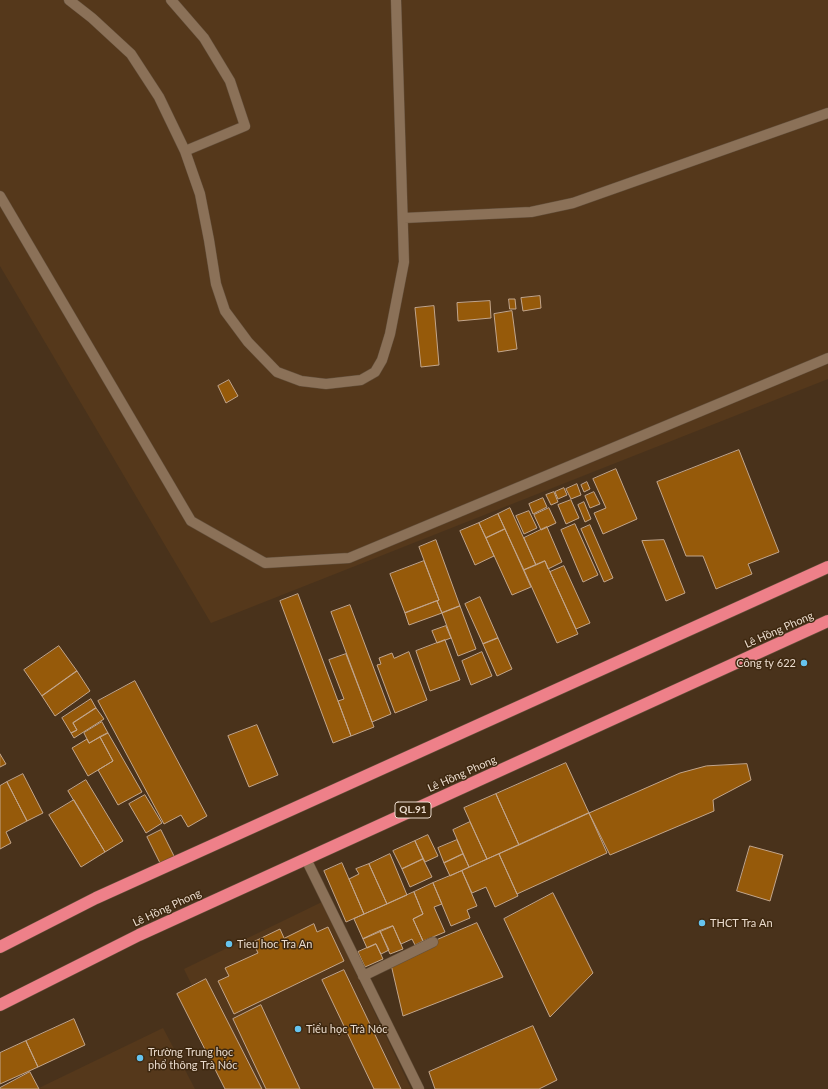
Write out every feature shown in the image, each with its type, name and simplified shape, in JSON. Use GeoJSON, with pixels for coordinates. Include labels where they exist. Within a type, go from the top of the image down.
{"type":"FeatureCollection","features":[{"type":"Feature","properties":{"kind":"highway"},"geometry":{"type":"LineString","coordinates":[[0,947],[96,898],[828,567]]}},
{"type":"Feature","properties":{"kind":"highway","name":"Lê Hồng Phong"},"geometry":{"type":"LineString","coordinates":[[0,1005],[140,935],[828,621]]}},
{"type":"Feature","properties":{"kind":"street"},"geometry":{"type":"LineString","coordinates":[[69,0],[92,18],[131,54],[159,97],[185,151],[200,194],[216,284],[225,311],[248,342],[277,372],[301,381],[326,384],[361,380],[375,372],[382,360],[390,334],[404,262],[404,218],[396,0]]}},
{"type":"Feature","properties":{"kind":"street"},"geometry":{"type":"LineString","coordinates":[[171,0],[204,38],[230,81],[245,126],[185,151]]}},
{"type":"Feature","properties":{"kind":"street"},"geometry":{"type":"LineString","coordinates":[[404,218],[531,212],[573,203],[828,113]]}},
{"type":"Feature","properties":{"kind":"street"},"geometry":{"type":"LineString","coordinates":[[0,196],[191,521],[265,563],[349,558],[828,358]]}},
{"type":"Feature","properties":{"kind":"street"},"geometry":{"type":"LineString","coordinates":[[306,859],[419,1089]]}},
{"type":"Feature","properties":{"kind":"street"},"geometry":{"type":"LineString","coordinates":[[363,976],[433,942]]}},
{"type":"Feature","properties":{"kind":"shaded area"},"geometry":{"type":"Polygon","coordinates":[[[0,0],[828,0],[828,379],[211,623],[0,266],[0,0]]]}},
{"type":"Feature","properties":{"kind":"shaded area","name":"Tiểu học Trà Nóc"},"geometry":{"type":"Polygon","coordinates":[[[322,902],[411,1089],[242,1089],[184,969],[322,902]]]}},
{"type":"Feature","properties":{"kind":"shaded area","name":"Trường Trung học phổ thông Trà Nóc"},"geometry":{"type":"Polygon","coordinates":[[[163,1028],[195,1089],[39,1088],[163,1028]]]}},
{"type":"Feature","properties":{"kind":"building"},"geometry":{"type":"Polygon","coordinates":[[[540,296],[541,308],[523,311],[521,298],[540,296]]]}},
{"type":"Feature","properties":{"kind":"building"},"geometry":{"type":"Polygon","coordinates":[[[509,299],[515,299],[516,309],[510,309],[509,299]]]}},
{"type":"Feature","properties":{"kind":"building"},"geometry":{"type":"Polygon","coordinates":[[[490,301],[491,318],[458,321],[457,303],[490,301]]]}},
{"type":"Feature","properties":{"kind":"building"},"geometry":{"type":"Polygon","coordinates":[[[434,306],[439,365],[421,367],[415,308],[434,306]]]}},
{"type":"Feature","properties":{"kind":"building"},"geometry":{"type":"Polygon","coordinates":[[[512,311],[517,349],[498,352],[494,314],[512,311]]]}},
{"type":"Feature","properties":{"kind":"building"},"geometry":{"type":"Polygon","coordinates":[[[229,380],[238,396],[226,403],[218,386],[229,380]]]}},
{"type":"Feature","properties":{"kind":"building"},"geometry":{"type":"Polygon","coordinates":[[[739,450],[779,552],[748,564],[752,574],[716,589],[703,556],[686,556],[657,482],[739,450]]]}},
{"type":"Feature","properties":{"kind":"building"},"geometry":{"type":"Polygon","coordinates":[[[616,469],[637,519],[603,534],[594,513],[606,508],[593,479],[616,469]]]}},
{"type":"Feature","properties":{"kind":"building"},"geometry":{"type":"Polygon","coordinates":[[[587,482],[590,489],[584,492],[581,485],[587,482]]]}},
{"type":"Feature","properties":{"kind":"building"},"geometry":{"type":"Polygon","coordinates":[[[577,484],[581,495],[571,499],[566,489],[577,484]]]}},
{"type":"Feature","properties":{"kind":"building"},"geometry":{"type":"Polygon","coordinates":[[[564,488],[567,495],[558,499],[555,492],[564,488]]]}},
{"type":"Feature","properties":{"kind":"building"},"geometry":{"type":"Polygon","coordinates":[[[554,492],[558,502],[551,505],[546,495],[554,492]]]}},
{"type":"Feature","properties":{"kind":"building"},"geometry":{"type":"Polygon","coordinates":[[[594,492],[600,504],[590,508],[585,496],[594,492]]]}},
{"type":"Feature","properties":{"kind":"building"},"geometry":{"type":"Polygon","coordinates":[[[543,498],[547,507],[533,514],[529,504],[543,498]]]}},
{"type":"Feature","properties":{"kind":"building"},"geometry":{"type":"Polygon","coordinates":[[[571,500],[579,518],[566,524],[558,505],[571,500]]]}},
{"type":"Feature","properties":{"kind":"building"},"geometry":{"type":"Polygon","coordinates":[[[584,502],[591,519],[585,522],[578,505],[584,502]]]}},
{"type":"Feature","properties":{"kind":"building"},"geometry":{"type":"Polygon","coordinates":[[[510,508],[536,565],[524,570],[498,514],[510,508]]]}},
{"type":"Feature","properties":{"kind":"building"},"geometry":{"type":"Polygon","coordinates":[[[549,508],[556,523],[541,530],[534,515],[549,508]]]}},
{"type":"Feature","properties":{"kind":"building"},"geometry":{"type":"Polygon","coordinates":[[[529,511],[537,528],[524,534],[516,516],[529,511]]]}},
{"type":"Feature","properties":{"kind":"building"},"geometry":{"type":"Polygon","coordinates":[[[498,514],[505,529],[486,538],[479,523],[498,514]]]}},
{"type":"Feature","properties":{"kind":"building"},"geometry":{"type":"Polygon","coordinates":[[[479,523],[494,556],[475,565],[460,531],[479,523]]]}},
{"type":"Feature","properties":{"kind":"building"},"geometry":{"type":"Polygon","coordinates":[[[575,524],[598,575],[583,582],[561,530],[575,524]]]}},
{"type":"Feature","properties":{"kind":"building"},"geometry":{"type":"Polygon","coordinates":[[[590,525],[613,578],[604,582],[581,529],[590,525]]]}},
{"type":"Feature","properties":{"kind":"building"},"geometry":{"type":"Polygon","coordinates":[[[547,527],[562,562],[548,569],[545,561],[536,565],[524,538],[547,527]]]}},
{"type":"Feature","properties":{"kind":"building"},"geometry":{"type":"Polygon","coordinates":[[[505,529],[531,587],[512,595],[486,538],[505,529]]]}},
{"type":"Feature","properties":{"kind":"building"},"geometry":{"type":"Polygon","coordinates":[[[436,540],[460,606],[442,613],[437,601],[439,600],[419,547],[436,540]]]}},
{"type":"Feature","properties":{"kind":"building"},"geometry":{"type":"Polygon","coordinates":[[[664,540],[685,593],[666,601],[642,541],[664,540]]]}},
{"type":"Feature","properties":{"kind":"building"},"geometry":{"type":"Polygon","coordinates":[[[424,561],[439,600],[405,613],[390,574],[424,561]]]}},
{"type":"Feature","properties":{"kind":"building"},"geometry":{"type":"Polygon","coordinates":[[[545,561],[578,634],[557,643],[524,570],[545,561]]]}},
{"type":"Feature","properties":{"kind":"building"},"geometry":{"type":"Polygon","coordinates":[[[564,566],[590,623],[576,629],[550,572],[564,566]]]}},
{"type":"Feature","properties":{"kind":"building"},"geometry":{"type":"Polygon","coordinates":[[[298,594],[351,736],[333,743],[280,601],[298,594]]]}},
{"type":"Feature","properties":{"kind":"building"},"geometry":{"type":"Polygon","coordinates":[[[480,597],[498,638],[483,644],[465,604],[480,597]]]}},
{"type":"Feature","properties":{"kind":"building"},"geometry":{"type":"Polygon","coordinates":[[[437,601],[442,613],[409,625],[405,613],[437,601]]]}},
{"type":"Feature","properties":{"kind":"building"},"geometry":{"type":"Polygon","coordinates":[[[350,605],[391,714],[372,722],[331,612],[350,605]]]}},
{"type":"Feature","properties":{"kind":"building"},"geometry":{"type":"Polygon","coordinates":[[[460,606],[476,649],[458,656],[442,613],[460,606]]]}},
{"type":"Feature","properties":{"kind":"building"},"geometry":{"type":"Polygon","coordinates":[[[446,626],[451,638],[437,643],[432,631],[446,626]]]}},
{"type":"Feature","properties":{"kind":"building"},"geometry":{"type":"Polygon","coordinates":[[[498,638],[512,669],[497,676],[483,644],[498,638]]]}},
{"type":"Feature","properties":{"kind":"building"},"geometry":{"type":"Polygon","coordinates":[[[445,640],[460,680],[430,691],[416,651],[445,640]]]}},
{"type":"Feature","properties":{"kind":"building"},"geometry":{"type":"Polygon","coordinates":[[[59,646],[77,671],[42,696],[24,670],[59,646]]]}},
{"type":"Feature","properties":{"kind":"building"},"geometry":{"type":"Polygon","coordinates":[[[409,652],[427,700],[395,713],[377,665],[381,664],[379,658],[392,653],[394,658],[409,652]]]}},
{"type":"Feature","properties":{"kind":"building"},"geometry":{"type":"Polygon","coordinates":[[[482,652],[492,676],[471,685],[462,661],[482,652]]]}},
{"type":"Feature","properties":{"kind":"building"},"geometry":{"type":"Polygon","coordinates":[[[346,654],[374,727],[351,736],[338,701],[344,699],[329,660],[346,654]]]}},
{"type":"Feature","properties":{"kind":"building"},"geometry":{"type":"Polygon","coordinates":[[[77,671],[90,691],[55,716],[42,696],[77,671]]]}},
{"type":"Feature","properties":{"kind":"building"},"geometry":{"type":"Polygon","coordinates":[[[135,681],[207,816],[188,827],[181,815],[164,824],[98,701],[135,681]]]}},
{"type":"Feature","properties":{"kind":"building"},"geometry":{"type":"Polygon","coordinates":[[[91,699],[96,708],[73,723],[77,730],[71,733],[62,718],[91,699]]]}},
{"type":"Feature","properties":{"kind":"building"},"geometry":{"type":"Polygon","coordinates":[[[96,708],[104,719],[74,738],[71,733],[77,730],[73,723],[96,708]]]}},
{"type":"Feature","properties":{"kind":"building"},"geometry":{"type":"Polygon","coordinates":[[[102,722],[108,733],[89,743],[84,733],[102,722]]]}},
{"type":"Feature","properties":{"kind":"building"},"geometry":{"type":"Polygon","coordinates":[[[257,725],[278,775],[249,787],[228,736],[257,725]]]}},
{"type":"Feature","properties":{"kind":"building"},"geometry":{"type":"Polygon","coordinates":[[[108,733],[142,792],[118,805],[98,770],[113,761],[100,737],[108,733]]]}},
{"type":"Feature","properties":{"kind":"building"},"geometry":{"type":"Polygon","coordinates":[[[100,737],[113,761],[88,776],[72,748],[87,739],[89,743],[100,737]]]}},
{"type":"Feature","properties":{"kind":"building"},"geometry":{"type":"Polygon","coordinates":[[[0,754],[6,764],[0,767],[0,754]]]}},
{"type":"Feature","properties":{"kind":"building"},"geometry":{"type":"Polygon","coordinates":[[[566,763],[589,813],[519,845],[496,794],[566,763]]]}},
{"type":"Feature","properties":{"kind":"building"},"geometry":{"type":"Polygon","coordinates":[[[747,764],[751,780],[713,800],[714,811],[610,855],[589,813],[680,773],[706,766],[747,764]]]}},
{"type":"Feature","properties":{"kind":"building"},"geometry":{"type":"Polygon","coordinates":[[[23,774],[43,813],[27,821],[7,782],[23,774]]]}},
{"type":"Feature","properties":{"kind":"building"},"geometry":{"type":"Polygon","coordinates":[[[86,780],[123,841],[105,852],[68,791],[86,780]]]}},
{"type":"Feature","properties":{"kind":"building"},"geometry":{"type":"Polygon","coordinates":[[[7,782],[27,821],[6,832],[11,843],[0,849],[0,786],[7,782]]]}},
{"type":"Feature","properties":{"kind":"building"},"geometry":{"type":"Polygon","coordinates":[[[496,794],[519,845],[487,859],[464,808],[496,794]]]}},
{"type":"Feature","properties":{"kind":"building"},"geometry":{"type":"Polygon","coordinates":[[[145,795],[162,823],[146,833],[129,804],[145,795]]]}},
{"type":"Feature","properties":{"kind":"building"},"geometry":{"type":"Polygon","coordinates":[[[74,800],[105,852],[81,867],[49,815],[74,800]]]}},
{"type":"Feature","properties":{"kind":"building"},"geometry":{"type":"Polygon","coordinates":[[[589,813],[607,853],[517,894],[499,854],[589,813]]]}},
{"type":"Feature","properties":{"kind":"building"},"geometry":{"type":"Polygon","coordinates":[[[470,822],[487,859],[469,867],[453,830],[470,822]]]}},
{"type":"Feature","properties":{"kind":"building"},"geometry":{"type":"Polygon","coordinates":[[[161,830],[176,860],[162,867],[147,837],[161,830]]]}},
{"type":"Feature","properties":{"kind":"building"},"geometry":{"type":"Polygon","coordinates":[[[428,835],[438,856],[425,862],[415,841],[428,835]]]}},
{"type":"Feature","properties":{"kind":"building"},"geometry":{"type":"Polygon","coordinates":[[[457,840],[463,854],[444,863],[438,848],[457,840]]]}},
{"type":"Feature","properties":{"kind":"building"},"geometry":{"type":"Polygon","coordinates":[[[415,841],[423,859],[402,869],[393,851],[415,841]]]}},
{"type":"Feature","properties":{"kind":"building"},"geometry":{"type":"Polygon","coordinates":[[[750,846],[783,855],[770,901],[737,891],[750,846]]]}},
{"type":"Feature","properties":{"kind":"building"},"geometry":{"type":"Polygon","coordinates":[[[390,854],[407,895],[387,904],[369,864],[390,854]]]}},
{"type":"Feature","properties":{"kind":"building"},"geometry":{"type":"Polygon","coordinates":[[[463,854],[469,867],[450,876],[444,863],[463,854]]]}},
{"type":"Feature","properties":{"kind":"building"},"geometry":{"type":"Polygon","coordinates":[[[499,854],[518,896],[495,907],[486,887],[472,893],[462,871],[499,854]]]}},
{"type":"Feature","properties":{"kind":"building"},"geometry":{"type":"Polygon","coordinates":[[[423,859],[432,877],[410,887],[402,869],[423,859]]]}},
{"type":"Feature","properties":{"kind":"building"},"geometry":{"type":"Polygon","coordinates":[[[342,863],[364,914],[346,922],[324,871],[342,863]]]}},
{"type":"Feature","properties":{"kind":"building"},"geometry":{"type":"Polygon","coordinates":[[[369,864],[387,904],[364,914],[349,879],[359,874],[356,869],[369,864]]]}},
{"type":"Feature","properties":{"kind":"building"},"geometry":{"type":"Polygon","coordinates":[[[462,871],[477,906],[467,910],[470,918],[451,926],[433,883],[462,871]]]}},
{"type":"Feature","properties":{"kind":"building"},"geometry":{"type":"Polygon","coordinates":[[[433,883],[442,904],[434,907],[445,932],[423,941],[413,919],[423,914],[414,892],[433,883]]]}},
{"type":"Feature","properties":{"kind":"building"},"geometry":{"type":"Polygon","coordinates":[[[414,892],[423,914],[413,919],[423,941],[415,945],[412,939],[401,944],[393,926],[363,939],[354,919],[414,892]]]}},
{"type":"Feature","properties":{"kind":"building"},"geometry":{"type":"Polygon","coordinates":[[[553,893],[593,973],[550,1017],[504,919],[553,893]]]}},
{"type":"Feature","properties":{"kind":"building"},"geometry":{"type":"Polygon","coordinates":[[[477,923],[503,977],[403,1016],[390,960],[477,923]]]}},
{"type":"Feature","properties":{"kind":"building"},"geometry":{"type":"Polygon","coordinates":[[[314,924],[317,932],[328,927],[344,961],[234,1014],[218,981],[229,976],[225,968],[258,953],[253,942],[280,929],[284,938],[314,924]]]}},
{"type":"Feature","properties":{"kind":"building"},"geometry":{"type":"Polygon","coordinates":[[[393,926],[403,949],[390,954],[380,931],[393,926]]]}},
{"type":"Feature","properties":{"kind":"building"},"geometry":{"type":"Polygon","coordinates":[[[380,931],[389,950],[381,954],[376,944],[367,948],[363,939],[380,931]]]}},
{"type":"Feature","properties":{"kind":"building"},"geometry":{"type":"Polygon","coordinates":[[[376,944],[383,959],[365,967],[358,952],[376,944]]]}},
{"type":"Feature","properties":{"kind":"building"},"geometry":{"type":"Polygon","coordinates":[[[344,970],[401,1089],[374,1089],[322,980],[344,970]]]}},
{"type":"Feature","properties":{"kind":"building"},"geometry":{"type":"Polygon","coordinates":[[[206,979],[262,1089],[225,1089],[177,994],[206,979]]]}},
{"type":"Feature","properties":{"kind":"building"},"geometry":{"type":"Polygon","coordinates":[[[261,1005],[300,1089],[266,1089],[233,1019],[261,1005]]]}},
{"type":"Feature","properties":{"kind":"building"},"geometry":{"type":"Polygon","coordinates":[[[74,1019],[85,1045],[38,1067],[26,1041],[74,1019]]]}},
{"type":"Feature","properties":{"kind":"building"},"geometry":{"type":"Polygon","coordinates":[[[533,1026],[557,1080],[539,1089],[435,1089],[429,1072],[533,1026]]]}},
{"type":"Feature","properties":{"kind":"building"},"geometry":{"type":"Polygon","coordinates":[[[26,1041],[38,1067],[0,1084],[0,1053],[26,1041]]]}},
{"type":"Feature","properties":{"kind":"building"},"geometry":{"type":"Polygon","coordinates":[[[30,1072],[39,1089],[0,1089],[0,1088],[30,1072]]]}},
{"type":"Feature","properties":{"kind":"place","name":"Công ty 622"},"geometry":{"type":"Point","coordinates":[804,663]}},
{"type":"Feature","properties":{"kind":"place","name":"THCT Tra An"},"geometry":{"type":"Point","coordinates":[702,923]}},
{"type":"Feature","properties":{"kind":"place","name":"Tieu hoc Tra An"},"geometry":{"type":"Point","coordinates":[229,944]}},
{"type":"Feature","properties":{"kind":"place","name":"Tiểu học Trà Nóc"},"geometry":{"type":"Point","coordinates":[298,1029]}},
{"type":"Feature","properties":{"kind":"place","name":"Trường Trung học phổ thông Trà Nóc"},"geometry":{"type":"Point","coordinates":[140,1058]}}]}
